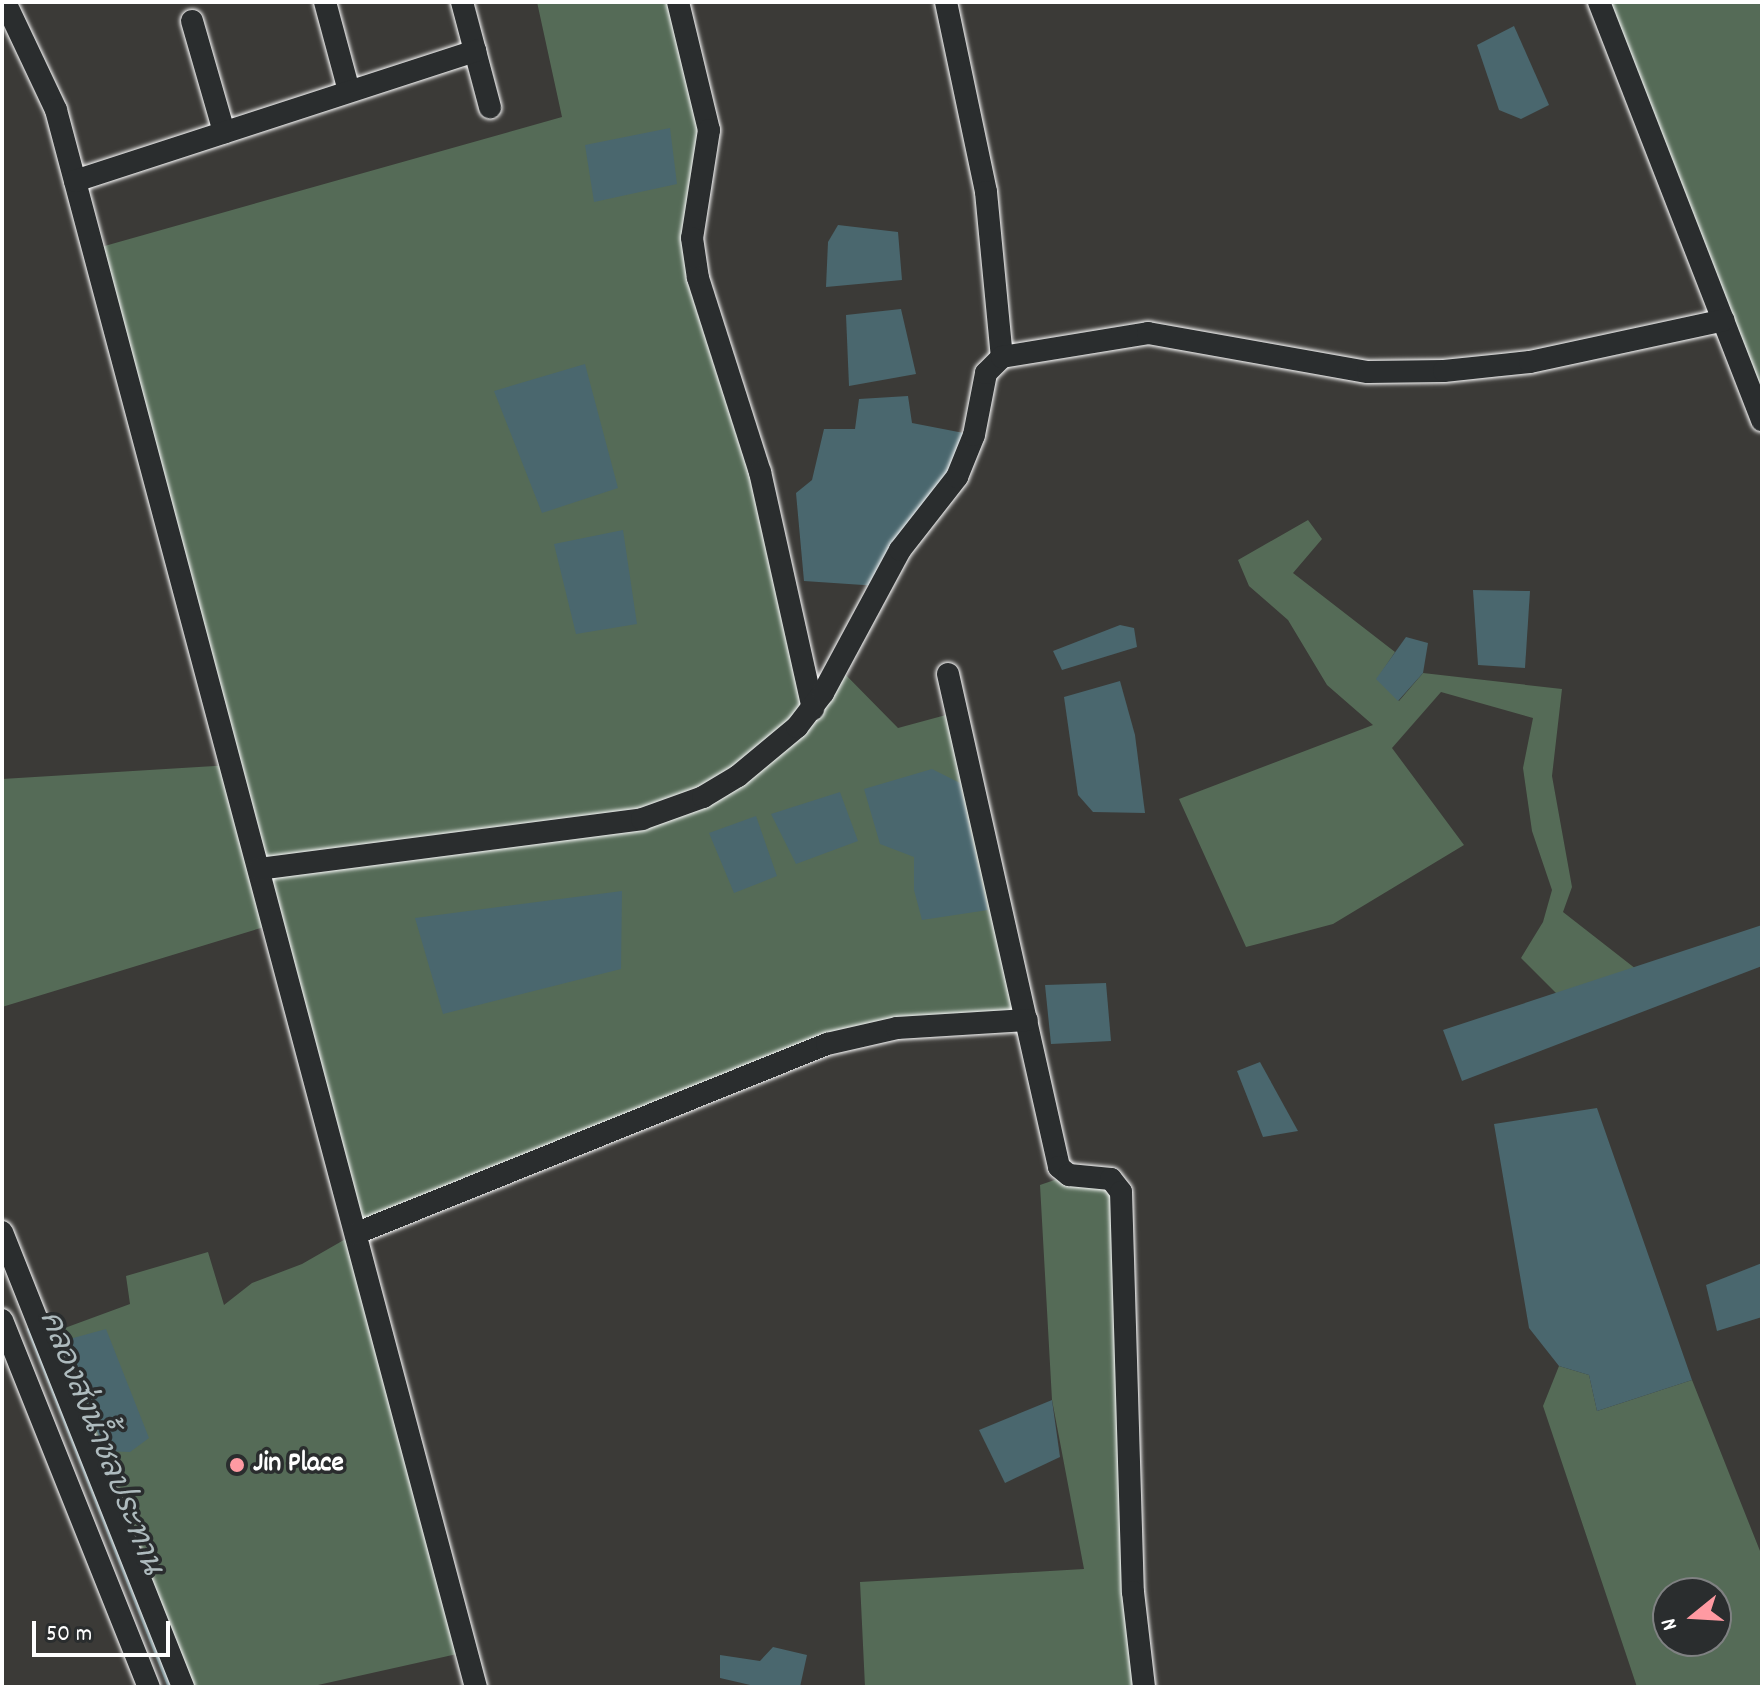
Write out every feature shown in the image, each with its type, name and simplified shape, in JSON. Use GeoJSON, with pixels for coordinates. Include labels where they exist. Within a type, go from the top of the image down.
{"type":"FeatureCollection","features":[{"type":"Feature","properties":{"kind":"street"},"geometry":{"type":"LineString","coordinates":[[5,2],[47,87],[75,181],[476,1687]]}},
{"type":"Feature","properties":{"kind":"street"},"geometry":{"type":"LineString","coordinates":[[325,2],[349,91]]}},
{"type":"Feature","properties":{"kind":"street"},"geometry":{"type":"LineString","coordinates":[[462,2],[490,107]]}},
{"type":"Feature","properties":{"kind":"street"},"geometry":{"type":"LineString","coordinates":[[678,2],[709,130],[692,238],[698,278],[760,472],[813,709]]}},
{"type":"Feature","properties":{"kind":"street"},"geometry":{"type":"LineString","coordinates":[[946,2],[986,192],[1002,357]]}},
{"type":"Feature","properties":{"kind":"street"},"geometry":{"type":"LineString","coordinates":[[1599,2],[1760,407]]}},
{"type":"Feature","properties":{"kind":"street"},"geometry":{"type":"LineString","coordinates":[[192,21],[224,132]]}},
{"type":"Feature","properties":{"kind":"street"},"geometry":{"type":"LineString","coordinates":[[75,181],[475,51]]}},
{"type":"Feature","properties":{"kind":"street"},"geometry":{"type":"LineString","coordinates":[[259,869],[642,819],[703,797],[738,776],[813,709],[900,550],[957,477],[974,435],[986,373],[1002,357],[1148,333],[1368,372],[1444,371],[1564,355],[1724,320]]}},
{"type":"Feature","properties":{"kind":"street"},"geometry":{"type":"LineString","coordinates":[[948,674],[1059,1167],[1069,1175],[1111,1179],[1121,1192],[1133,1592],[1144,1687]]}},
{"type":"Feature","properties":{"kind":"street"},"geometry":{"type":"LineString","coordinates":[[357,1233],[827,1044],[897,1028],[1027,1020]]}},
{"type":"Feature","properties":{"kind":"street"},"geometry":{"type":"LineString","coordinates":[[2,1232],[183,1687]]}},
{"type":"Feature","properties":{"kind":"street"},"geometry":{"type":"LineString","coordinates":[[2,1320],[149,1687]]}},
{"type":"Feature","properties":{"kind":"green space"},"geometry":{"type":"Polygon","coordinates":[[[537,2],[678,2],[706,101],[692,238],[813,707],[837,666],[898,728],[957,712],[1027,1020],[897,1028],[357,1233],[466,1652],[309,1687],[183,1687],[43,1336],[130,1304],[126,1276],[208,1252],[224,1305],[252,1283],[302,1264],[356,1233],[274,924],[2,1007],[2,779],[231,765],[94,249],[562,117],[537,2]]]}},
{"type":"Feature","properties":{"kind":"green space"},"geometry":{"type":"Polygon","coordinates":[[[1599,2],[1762,2],[1762,399],[1599,2]]]}},
{"type":"Feature","properties":{"kind":"green space"},"geometry":{"type":"Polygon","coordinates":[[[1308,520],[1322,539],[1293,573],[1395,652],[1377,679],[1399,701],[1423,673],[1562,689],[1552,776],[1572,887],[1563,912],[1636,969],[1557,994],[1521,958],[1543,922],[1552,890],[1532,831],[1523,768],[1533,718],[1441,692],[1392,748],[1464,845],[1333,924],[1246,947],[1179,799],[1373,725],[1327,685],[1288,620],[1249,586],[1238,560],[1308,520]]]}},
{"type":"Feature","properties":{"kind":"green space"},"geometry":{"type":"Polygon","coordinates":[[[1069,1175],[1111,1179],[1144,1687],[865,1687],[860,1582],[1084,1569],[1052,1400],[1040,1185],[1069,1175]]]}},
{"type":"Feature","properties":{"kind":"green space"},"geometry":{"type":"Polygon","coordinates":[[[1559,1366],[1589,1375],[1597,1411],[1692,1380],[1762,1556],[1762,1687],[1637,1687],[1543,1406],[1559,1366]]]}},
{"type":"Feature","properties":{"kind":"water"},"geometry":{"type":"Polygon","coordinates":[[[1514,26],[1549,105],[1521,119],[1499,110],[1477,45],[1514,26]]]}},
{"type":"Feature","properties":{"kind":"water"},"geometry":{"type":"Polygon","coordinates":[[[670,128],[677,184],[594,202],[585,145],[670,128]]]}},
{"type":"Feature","properties":{"kind":"water"},"geometry":{"type":"Polygon","coordinates":[[[838,225],[898,232],[902,280],[826,287],[828,242],[838,225]]]}},
{"type":"Feature","properties":{"kind":"water"},"geometry":{"type":"Polygon","coordinates":[[[901,309],[916,374],[849,386],[846,315],[901,309]]]}},
{"type":"Feature","properties":{"kind":"water"},"geometry":{"type":"Polygon","coordinates":[[[585,364],[618,488],[542,513],[494,391],[585,364]]]}},
{"type":"Feature","properties":{"kind":"water"},"geometry":{"type":"Polygon","coordinates":[[[908,396],[912,423],[974,435],[878,586],[804,581],[796,493],[812,480],[824,429],[855,429],[859,399],[908,396]]]}},
{"type":"Feature","properties":{"kind":"water"},"geometry":{"type":"Polygon","coordinates":[[[623,530],[637,624],[576,634],[554,544],[623,530]]]}},
{"type":"Feature","properties":{"kind":"water"},"geometry":{"type":"Polygon","coordinates":[[[1473,590],[1530,591],[1525,668],[1478,665],[1473,590]]]}},
{"type":"Feature","properties":{"kind":"water"},"geometry":{"type":"Polygon","coordinates":[[[1120,625],[1134,628],[1137,647],[1062,670],[1053,651],[1120,625]]]}},
{"type":"Feature","properties":{"kind":"water"},"geometry":{"type":"Polygon","coordinates":[[[1406,637],[1428,643],[1423,673],[1398,701],[1376,679],[1406,637]]]}},
{"type":"Feature","properties":{"kind":"water"},"geometry":{"type":"Polygon","coordinates":[[[1120,681],[1135,735],[1145,813],[1093,812],[1078,795],[1064,697],[1120,681]]]}},
{"type":"Feature","properties":{"kind":"water"},"geometry":{"type":"Polygon","coordinates":[[[932,769],[960,783],[988,910],[922,920],[914,890],[914,857],[880,844],[864,789],[932,769]]]}},
{"type":"Feature","properties":{"kind":"water"},"geometry":{"type":"Polygon","coordinates":[[[840,792],[858,841],[796,864],[771,814],[840,792]]]}},
{"type":"Feature","properties":{"kind":"water"},"geometry":{"type":"Polygon","coordinates":[[[756,816],[777,876],[734,893],[709,833],[756,816]]]}},
{"type":"Feature","properties":{"kind":"water"},"geometry":{"type":"Polygon","coordinates":[[[622,891],[621,969],[443,1014],[415,918],[622,891]]]}},
{"type":"Feature","properties":{"kind":"water"},"geometry":{"type":"Polygon","coordinates":[[[1762,925],[1762,966],[1462,1081],[1443,1030],[1762,925]]]}},
{"type":"Feature","properties":{"kind":"water"},"geometry":{"type":"Polygon","coordinates":[[[1106,983],[1111,1041],[1051,1044],[1045,985],[1106,983]]]}},
{"type":"Feature","properties":{"kind":"water"},"geometry":{"type":"Polygon","coordinates":[[[1260,1062],[1298,1131],[1263,1137],[1237,1071],[1260,1062]]]}},
{"type":"Feature","properties":{"kind":"water"},"geometry":{"type":"Polygon","coordinates":[[[1597,1108],[1692,1380],[1597,1411],[1589,1375],[1559,1366],[1529,1328],[1494,1124],[1597,1108]]]}},
{"type":"Feature","properties":{"kind":"water"},"geometry":{"type":"Polygon","coordinates":[[[1762,1263],[1762,1317],[1717,1331],[1706,1285],[1762,1263]]]}},
{"type":"Feature","properties":{"kind":"water"},"geometry":{"type":"Polygon","coordinates":[[[106,1329],[149,1438],[130,1452],[104,1451],[66,1340],[106,1329]]]}},
{"type":"Feature","properties":{"kind":"water"},"geometry":{"type":"Polygon","coordinates":[[[1052,1400],[1060,1457],[1005,1483],[979,1430],[1052,1400]]]}},
{"type":"Feature","properties":{"kind":"water"},"geometry":{"type":"Polygon","coordinates":[[[773,1647],[807,1655],[800,1687],[759,1687],[720,1678],[720,1655],[760,1661],[773,1647]]]}},
{"type":"Feature","properties":{"kind":"waterway","name":"คลองส่งน้ำชลประทาน"},"geometry":{"type":"LineString","coordinates":[[29,1329],[170,1687]]}},
{"type":"Feature","properties":{"kind":"place","name":"Jin Place"},"geometry":{"type":"Point","coordinates":[237,1465]}}]}
